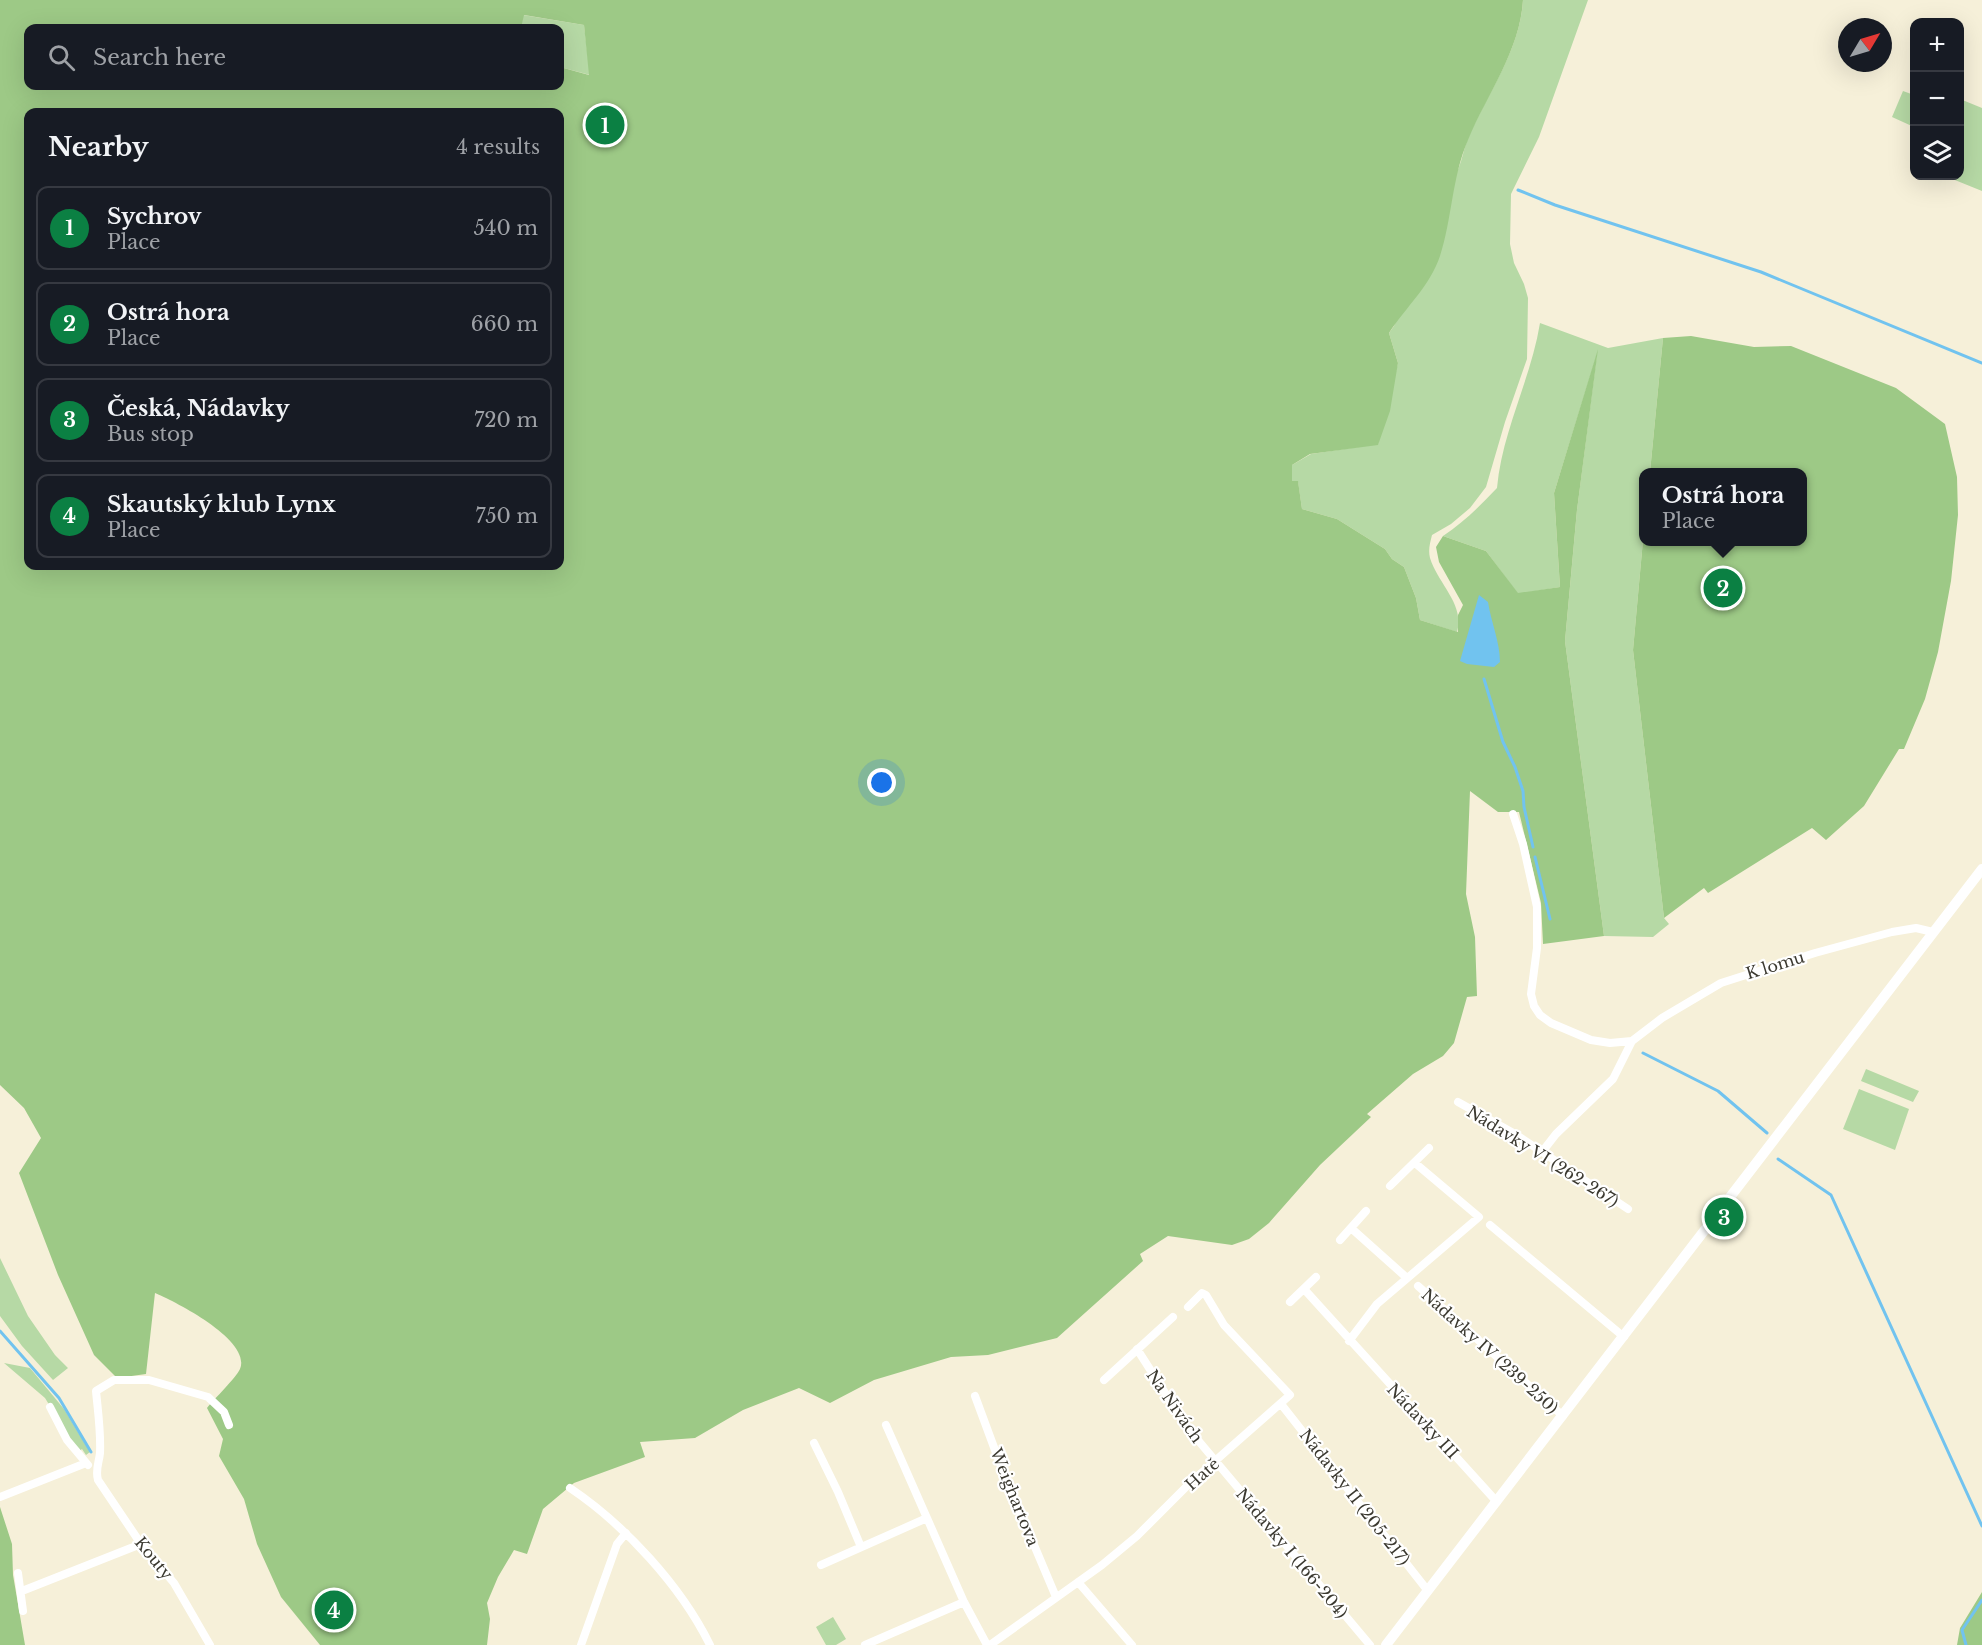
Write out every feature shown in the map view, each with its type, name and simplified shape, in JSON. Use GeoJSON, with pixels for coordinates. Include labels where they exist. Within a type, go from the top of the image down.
{"type":"FeatureCollection","features":[{"type":"Feature","properties":{"kind":"street"},"geometry":{"type":"LineString","coordinates":[[1513,814],[1523,844],[1537,907],[1537,948],[1531,994],[1534,1006],[1540,1015],[1551,1023],[1591,1040],[1611,1043],[1632,1041]]}},
{"type":"Feature","properties":{"kind":"street"},"geometry":{"type":"LineString","coordinates":[[1386,1645],[1982,869]]}},
{"type":"Feature","properties":{"kind":"street","name":"K lomu"},"geometry":{"type":"LineString","coordinates":[[1542,1152],[1556,1134],[1613,1079],[1632,1041],[1662,1018],[1721,983],[1738,976],[1903,929],[1917,928],[1933,932]]}},
{"type":"Feature","properties":{"kind":"street","name":"Nádavky VI (262-267)"},"geometry":{"type":"LineString","coordinates":[[1458,1102],[1542,1152],[1628,1209]]}},
{"type":"Feature","properties":{"kind":"street"},"geometry":{"type":"LineString","coordinates":[[1390,1186],[1429,1148]]}},
{"type":"Feature","properties":{"kind":"street"},"geometry":{"type":"LineString","coordinates":[[1350,1341],[1377,1304],[1479,1217],[1415,1163]]}},
{"type":"Feature","properties":{"kind":"street"},"geometry":{"type":"LineString","coordinates":[[1340,1240],[1366,1212]]}},
{"type":"Feature","properties":{"kind":"street"},"geometry":{"type":"LineString","coordinates":[[1490,1225],[1624,1337]]}},
{"type":"Feature","properties":{"kind":"street","name":"Nádavky IV (239-250)"},"geometry":{"type":"LineString","coordinates":[[1351,1228],[1407,1278]]}},
{"type":"Feature","properties":{"kind":"street"},"geometry":{"type":"LineString","coordinates":[[1290,1302],[1316,1277]]}},
{"type":"Feature","properties":{"kind":"street","name":"Nádavky IV (239-250)"},"geometry":{"type":"LineString","coordinates":[[1418,1286],[1563,1416]]}},
{"type":"Feature","properties":{"kind":"street","name":"Nádavky III"},"geometry":{"type":"LineString","coordinates":[[1304,1288],[1497,1502]]}},
{"type":"Feature","properties":{"kind":"street"},"geometry":{"type":"LineString","coordinates":[[1188,1307],[1202,1293],[1206,1295],[1224,1325],[1290,1395],[1281,1404]]}},
{"type":"Feature","properties":{"kind":"street"},"geometry":{"type":"LineString","coordinates":[[1104,1380],[1173,1317]]}},
{"type":"Feature","properties":{"kind":"street","name":"Na Nivách"},"geometry":{"type":"LineString","coordinates":[[1137,1349],[1183,1421],[1215,1461]]}},
{"type":"Feature","properties":{"kind":"street"},"geometry":{"type":"LineString","coordinates":[[96,1472],[100,1444],[96,1391],[114,1380],[149,1380],[216,1398],[229,1425]]}},
{"type":"Feature","properties":{"kind":"street","name":"Weighartova"},"geometry":{"type":"LineString","coordinates":[[975,1396],[1002,1469],[1056,1597]]}},
{"type":"Feature","properties":{"kind":"street","name":"Hatě"},"geometry":{"type":"LineString","coordinates":[[988,1645],[1078,1582],[1137,1536],[1215,1461],[1281,1404]]}},
{"type":"Feature","properties":{"kind":"street","name":"Nádavky II (205-217)"},"geometry":{"type":"LineString","coordinates":[[1281,1404],[1428,1591]]}},
{"type":"Feature","properties":{"kind":"street","name":"Kouty"},"geometry":{"type":"LineString","coordinates":[[50,1407],[67,1440],[96,1472],[98,1480],[141,1544],[174,1583],[210,1645]]}},
{"type":"Feature","properties":{"kind":"street"},"geometry":{"type":"LineString","coordinates":[[886,1425],[964,1602],[988,1645]]}},
{"type":"Feature","properties":{"kind":"street"},"geometry":{"type":"LineString","coordinates":[[814,1443],[861,1547]]}},
{"type":"Feature","properties":{"kind":"street","name":"Nádavky I (166-204)"},"geometry":{"type":"LineString","coordinates":[[1215,1461],[1370,1645]]}},
{"type":"Feature","properties":{"kind":"street"},"geometry":{"type":"LineString","coordinates":[[0,1497],[86,1463]]}},
{"type":"Feature","properties":{"kind":"street"},"geometry":{"type":"LineString","coordinates":[[570,1488],[640,1546],[685,1603],[710,1645]]}},
{"type":"Feature","properties":{"kind":"street"},"geometry":{"type":"LineString","coordinates":[[821,1565],[927,1518]]}},
{"type":"Feature","properties":{"kind":"street"},"geometry":{"type":"LineString","coordinates":[[581,1645],[617,1544],[626,1533]]}},
{"type":"Feature","properties":{"kind":"street"},"geometry":{"type":"LineString","coordinates":[[22,1591],[141,1544]]}},
{"type":"Feature","properties":{"kind":"street"},"geometry":{"type":"LineString","coordinates":[[18,1573],[23,1611]]}},
{"type":"Feature","properties":{"kind":"street"},"geometry":{"type":"LineString","coordinates":[[1078,1582],[1132,1645]]}},
{"type":"Feature","properties":{"kind":"street"},"geometry":{"type":"LineString","coordinates":[[865,1645],[964,1602]]}},
{"type":"Feature","properties":{"kind":"green space"},"geometry":{"type":"Polygon","coordinates":[[[0,0],[1523,0],[1521,19],[1509,55],[1463,154],[1444,242],[1436,267],[1424,287],[1389,333],[1398,363],[1390,411],[1378,445],[1310,454],[1292,465],[1292,481],[1298,481],[1302,509],[1337,519],[1385,549],[1392,559],[1404,567],[1416,598],[1420,620],[1458,632],[1458,615],[1463,605],[1439,562],[1436,547],[1443,536],[1486,551],[1518,593],[1560,587],[1554,493],[1598,349],[1577,510],[1565,641],[1604,936],[1543,944],[1541,903],[1519,812],[1498,812],[1470,791],[1466,894],[1475,937],[1477,996],[1467,997],[1454,1043],[1443,1056],[1413,1074],[1367,1114],[1371,1117],[1320,1165],[1269,1223],[1249,1239],[1232,1245],[1168,1236],[1140,1254],[1143,1261],[1057,1338],[988,1355],[951,1357],[874,1380],[830,1403],[799,1388],[743,1410],[695,1438],[640,1442],[645,1457],[574,1483],[543,1509],[527,1554],[514,1550],[498,1577],[487,1603],[490,1619],[487,1645],[320,1645],[281,1597],[257,1544],[244,1499],[219,1456],[223,1439],[207,1408],[240,1369],[241,1358],[234,1346],[209,1323],[155,1293],[146,1374],[117,1378],[94,1355],[58,1275],[19,1173],[41,1138],[24,1108],[0,1085],[0,0]]]}},
{"type":"Feature","properties":{"kind":"green space"},"geometry":{"type":"Polygon","coordinates":[[[1523,0],[1588,0],[1539,137],[1511,194],[1510,244],[1514,263],[1528,298],[1527,359],[1486,487],[1470,508],[1451,524],[1432,535],[1430,544],[1430,558],[1457,612],[1457,632],[1420,620],[1416,598],[1404,567],[1392,559],[1385,549],[1337,519],[1302,509],[1298,482],[1292,482],[1292,465],[1311,454],[1378,444],[1398,363],[1389,333],[1394,326],[1459,167],[1467,141],[1509,55],[1521,19],[1523,0]]]}},
{"type":"Feature","properties":{"kind":"green space"},"geometry":{"type":"Polygon","coordinates":[[[523,15],[584,25],[590,75],[564,68],[564,24],[522,24],[523,15]]]}},
{"type":"Feature","properties":{"kind":"green space"},"geometry":{"type":"Polygon","coordinates":[[[1903,91],[1910,94],[1910,125],[1892,117],[1903,91]]]}},
{"type":"Feature","properties":{"kind":"green space"},"geometry":{"type":"Polygon","coordinates":[[[1964,101],[1982,108],[1982,191],[1955,180],[1964,180],[1964,101]]]}},
{"type":"Feature","properties":{"kind":"green space"},"geometry":{"type":"Polygon","coordinates":[[[1540,323],[1608,348],[1663,338],[1650,468],[1639,468],[1639,546],[1642,546],[1633,650],[1664,918],[1669,924],[1653,937],[1604,936],[1565,641],[1577,510],[1597,354],[1554,493],[1560,587],[1518,594],[1486,551],[1443,536],[1472,513],[1497,488],[1510,426],[1536,344],[1540,323]]]}},
{"type":"Feature","properties":{"kind":"green space"},"geometry":{"type":"Polygon","coordinates":[[[1691,336],[1754,347],[1791,346],[1896,388],[1945,424],[1957,477],[1958,515],[1951,581],[1938,652],[1925,699],[1904,749],[1899,749],[1864,806],[1826,840],[1812,828],[1708,893],[1704,888],[1664,918],[1633,650],[1642,546],[1807,546],[1807,468],[1650,468],[1663,338],[1691,336]]]}},
{"type":"Feature","properties":{"kind":"green space"},"geometry":{"type":"Polygon","coordinates":[[[1866,1069],[1919,1091],[1913,1102],[1861,1081],[1866,1069]]]}},
{"type":"Feature","properties":{"kind":"green space"},"geometry":{"type":"Polygon","coordinates":[[[1859,1089],[1909,1109],[1895,1150],[1843,1129],[1859,1089]]]}},
{"type":"Feature","properties":{"kind":"green space"},"geometry":{"type":"Polygon","coordinates":[[[0,1258],[28,1316],[55,1355],[68,1368],[53,1380],[22,1346],[0,1316],[0,1258]]]}},
{"type":"Feature","properties":{"kind":"green space"},"geometry":{"type":"Polygon","coordinates":[[[4,1363],[30,1368],[64,1409],[90,1452],[86,1455],[82,1449],[78,1452],[45,1398],[4,1363]]]}},
{"type":"Feature","properties":{"kind":"green space"},"geometry":{"type":"Polygon","coordinates":[[[0,1507],[12,1544],[13,1575],[25,1645],[0,1645],[0,1507]]]}},
{"type":"Feature","properties":{"kind":"green space"},"geometry":{"type":"Polygon","coordinates":[[[1982,1592],[1982,1645],[1957,1645],[1960,1628],[1982,1592]]]}},
{"type":"Feature","properties":{"kind":"green space"},"geometry":{"type":"Polygon","coordinates":[[[833,1617],[846,1639],[836,1645],[826,1645],[816,1627],[833,1617]]]}},
{"type":"Feature","properties":{"kind":"water"},"geometry":{"type":"Polygon","coordinates":[[[1479,595],[1488,602],[1500,654],[1500,662],[1494,667],[1460,661],[1479,595]]]}},
{"type":"Feature","properties":{"kind":"waterway"},"geometry":{"type":"LineString","coordinates":[[1518,190],[1555,205],[1761,272],[1982,363]]}},
{"type":"Feature","properties":{"kind":"waterway"},"geometry":{"type":"LineString","coordinates":[[1484,679],[1503,742],[1523,791],[1524,807],[1533,847]]}},
{"type":"Feature","properties":{"kind":"waterway"},"geometry":{"type":"LineString","coordinates":[[1535,857],[1550,919]]}},
{"type":"Feature","properties":{"kind":"waterway"},"geometry":{"type":"LineString","coordinates":[[1643,1053],[1718,1091],[1767,1133]]}},
{"type":"Feature","properties":{"kind":"waterway"},"geometry":{"type":"LineString","coordinates":[[1778,1159],[1831,1195],[1982,1526]]}},
{"type":"Feature","properties":{"kind":"waterway"},"geometry":{"type":"LineString","coordinates":[[0,1331],[59,1398],[91,1452]]}},
{"type":"Feature","properties":{"kind":"waterway"},"geometry":{"type":"LineString","coordinates":[[1966,1645],[1962,1630],[1982,1600]]}},
{"type":"Feature","properties":{"kind":"place","name":"Sychrov"},"geometry":{"type":"Point","coordinates":[605,125]}},
{"type":"Feature","properties":{"kind":"place","name":"Ostrá hora"},"geometry":{"type":"Point","coordinates":[1723,588]}},
{"type":"Feature","properties":{"kind":"place","name":"Česká, Nádavky"},"geometry":{"type":"Point","coordinates":[1724,1217]}},
{"type":"Feature","properties":{"kind":"place","name":"Skautský klub Lynx"},"geometry":{"type":"Point","coordinates":[334,1610]}}]}
